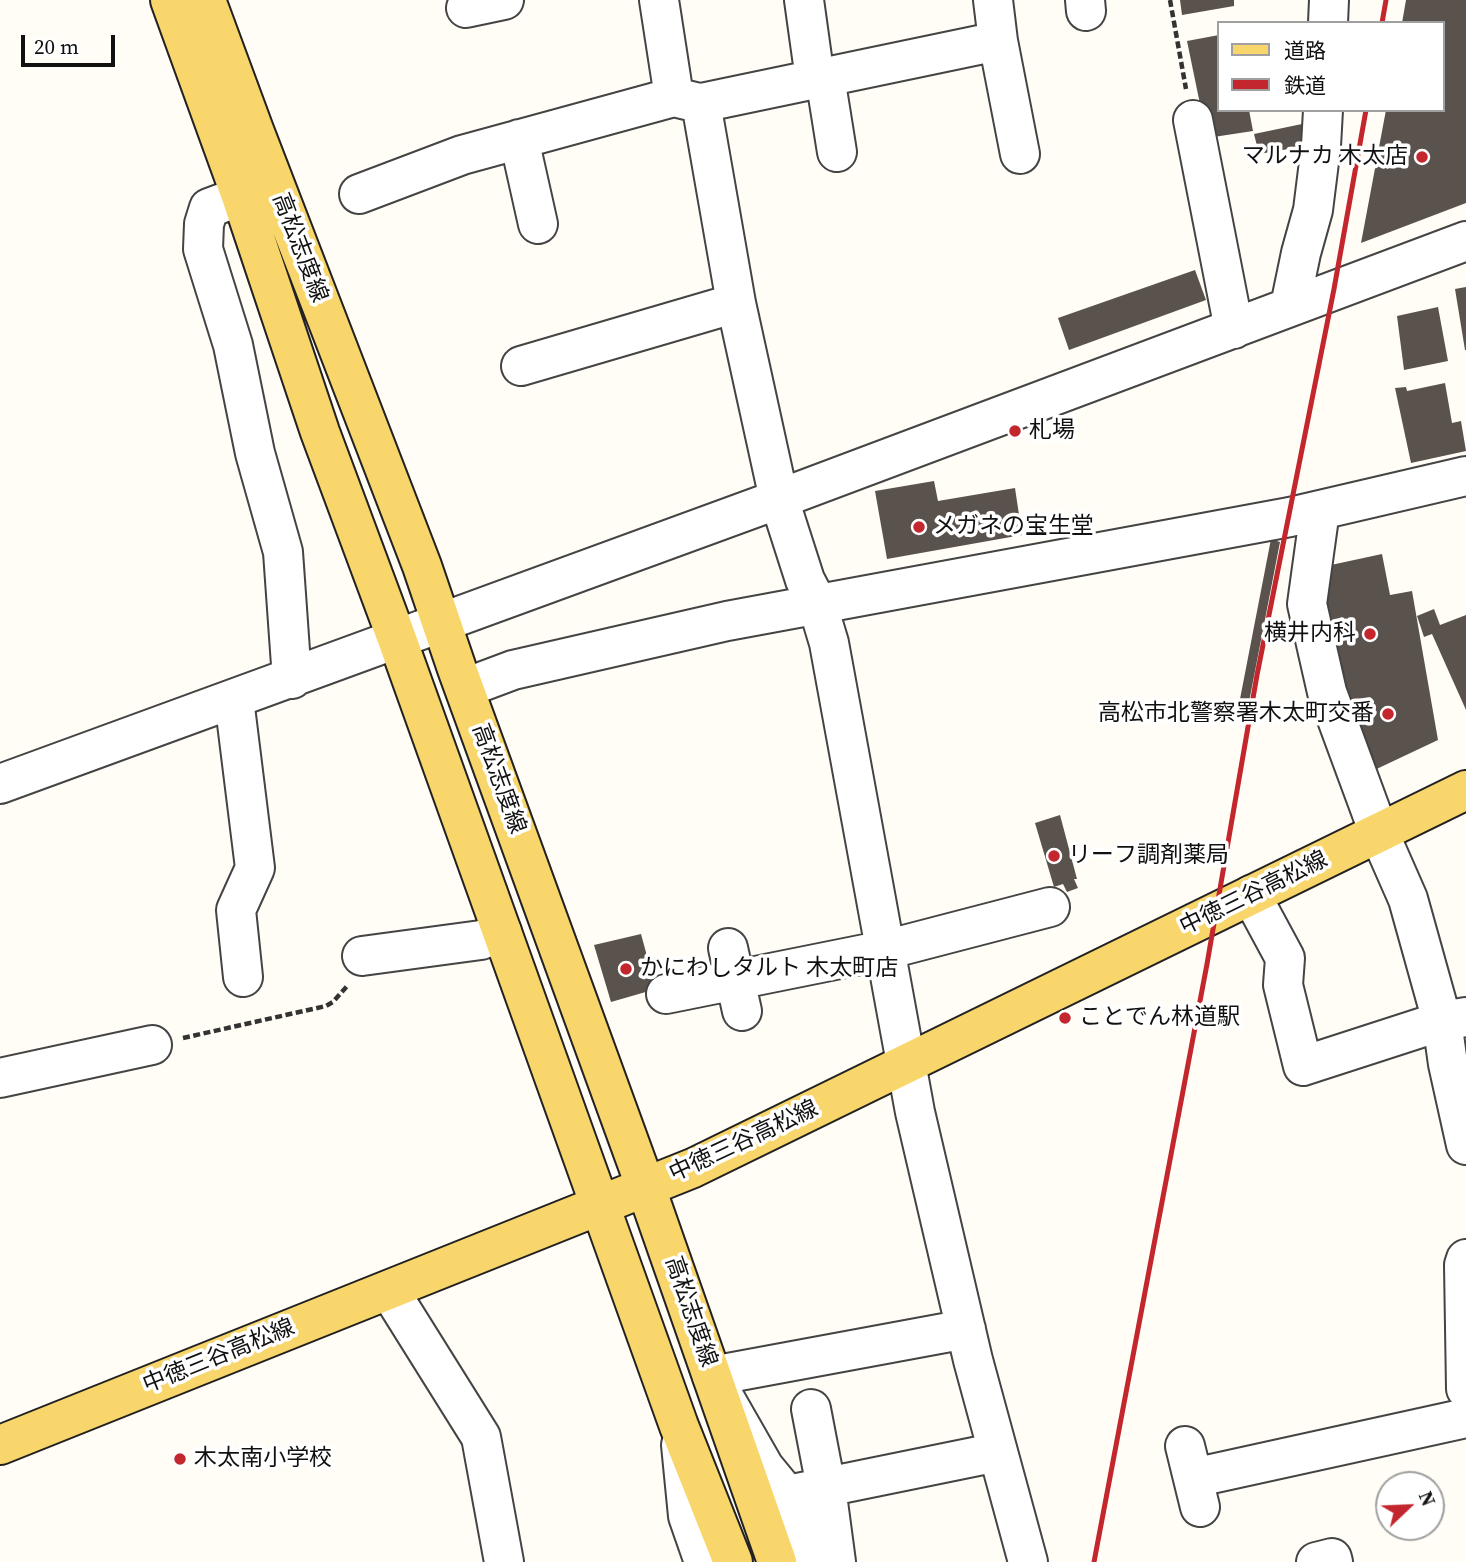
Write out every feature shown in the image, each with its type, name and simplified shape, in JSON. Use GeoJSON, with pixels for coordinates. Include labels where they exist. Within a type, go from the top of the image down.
{"type":"FeatureCollection","features":[{"type":"Feature","properties":{"kind":"main road","name":"高松志度線"},"geometry":{"type":"LineString","coordinates":[[170,0],[241,196],[320,432],[397,639],[679,1426],[733,1562]]}},
{"type":"Feature","properties":{"kind":"main road","name":"高松志度線"},"geometry":{"type":"LineString","coordinates":[[206,0],[258,143],[422,566],[646,1188],[777,1562]]}},
{"type":"Feature","properties":{"kind":"main road","name":"中徳三谷高松線"},"geometry":{"type":"LineString","coordinates":[[0,1446],[693,1168],[1466,790]]}},
{"type":"Feature","properties":{"kind":"street"},"geometry":{"type":"LineString","coordinates":[[466,8],[504,0]]}},
{"type":"Feature","properties":{"kind":"street"},"geometry":{"type":"LineString","coordinates":[[659,0],[687,100],[736,303],[779,499],[829,643],[915,1112],[966,1329],[1028,1562]]}},
{"type":"Feature","properties":{"kind":"street"},"geometry":{"type":"LineString","coordinates":[[804,0],[837,152]]}},
{"type":"Feature","properties":{"kind":"street"},"geometry":{"type":"LineString","coordinates":[[993,0],[998,41],[1020,154]]}},
{"type":"Feature","properties":{"kind":"street"},"geometry":{"type":"LineString","coordinates":[[1328,21],[1329,0]]}},
{"type":"Feature","properties":{"kind":"street"},"geometry":{"type":"LineString","coordinates":[[359,194],[462,155],[519,139],[687,100],[820,78],[998,41]]}},
{"type":"Feature","properties":{"kind":"street"},"geometry":{"type":"LineString","coordinates":[[1290,306],[1313,210],[1323,112]]}},
{"type":"Feature","properties":{"kind":"street"},"geometry":{"type":"LineString","coordinates":[[1193,120],[1234,330]]}},
{"type":"Feature","properties":{"kind":"street"},"geometry":{"type":"LineString","coordinates":[[519,139],[538,224]]}},
{"type":"Feature","properties":{"kind":"street"},"geometry":{"type":"LineString","coordinates":[[241,196],[209,208],[204,224],[203,249],[233,345],[255,453],[283,552],[292,679]]}},
{"type":"Feature","properties":{"kind":"street"},"geometry":{"type":"LineString","coordinates":[[0,783],[292,679],[779,499],[1466,241]]}},
{"type":"Feature","properties":{"kind":"street"},"geometry":{"type":"LineString","coordinates":[[521,366],[736,303]]}},
{"type":"Feature","properties":{"kind":"street"},"geometry":{"type":"LineString","coordinates":[[465,688],[513,670],[727,621],[1321,510],[1466,476]]}},
{"type":"Feature","properties":{"kind":"street"},"geometry":{"type":"LineString","coordinates":[[1321,510],[1307,604],[1327,692],[1379,833],[1408,899],[1454,1019],[1448,1065],[1466,1145]]}},
{"type":"Feature","properties":{"kind":"street"},"geometry":{"type":"LineString","coordinates":[[234,699],[255,868],[236,910],[243,977]]}},
{"type":"Feature","properties":{"kind":"street"},"geometry":{"type":"LineString","coordinates":[[1251,895],[1285,958],[1283,985],[1303,1066],[1454,1019]]}},
{"type":"Feature","properties":{"kind":"street"},"geometry":{"type":"LineString","coordinates":[[666,994],[885,950],[1050,907]]}},
{"type":"Feature","properties":{"kind":"street"},"geometry":{"type":"LineString","coordinates":[[362,956],[481,940],[502,932]]}},
{"type":"Feature","properties":{"kind":"street"},"geometry":{"type":"LineString","coordinates":[[0,1078],[152,1045]]}},
{"type":"Feature","properties":{"kind":"street"},"geometry":{"type":"LineString","coordinates":[[1466,1259],[1466,1389]]}},
{"type":"Feature","properties":{"kind":"street"},"geometry":{"type":"LineString","coordinates":[[389,1290],[481,1437],[504,1562]]}},
{"type":"Feature","properties":{"kind":"street"},"geometry":{"type":"LineString","coordinates":[[812,1562],[787,1495],[764,1467],[712,1376],[966,1329]]}},
{"type":"Feature","properties":{"kind":"street"},"geometry":{"type":"LineString","coordinates":[[811,1409],[826,1487],[836,1562]]}},
{"type":"Feature","properties":{"kind":"street"},"geometry":{"type":"LineString","coordinates":[[1193,1477],[1466,1418]]}},
{"type":"Feature","properties":{"kind":"street"},"geometry":{"type":"LineString","coordinates":[[679,1426],[688,1517],[704,1562]]}},
{"type":"Feature","properties":{"kind":"street"},"geometry":{"type":"LineString","coordinates":[[787,1495],[998,1452]]}},
{"type":"Feature","properties":{"kind":"street"},"geometry":{"type":"LineString","coordinates":[[1316,1562],[1332,1558],[1332,1562]]}},
{"type":"Feature","properties":{"kind":"path"},"geometry":{"type":"LineString","coordinates":[[1170,0],[1193,120]]}},
{"type":"Feature","properties":{"kind":"path"},"geometry":{"type":"LineString","coordinates":[[152,1045],[326,1006],[345,990],[362,956]]}},
{"type":"Feature","properties":{"kind":"building"},"geometry":{"type":"Polygon","coordinates":[[[1180,0],[1234,0],[1234,6],[1182,15],[1180,0]]]}},
{"type":"Feature","properties":{"kind":"building","name":"マルナカ 木太店"},"geometry":{"type":"Polygon","coordinates":[[[1406,0],[1466,0],[1466,203],[1361,243],[1386,112],[1445,112],[1445,21],[1402,21],[1406,0]]]}},
{"type":"Feature","properties":{"kind":"building"},"geometry":{"type":"Polygon","coordinates":[[[1218,35],[1218,112],[1249,112],[1253,131],[1207,138],[1187,41],[1218,35]]]}},
{"type":"Feature","properties":{"kind":"building"},"geometry":{"type":"Polygon","coordinates":[[[1302,124],[1306,146],[1259,154],[1254,134],[1302,124]]]}},
{"type":"Feature","properties":{"kind":"building"},"geometry":{"type":"Polygon","coordinates":[[[1195,270],[1206,300],[1069,350],[1058,318],[1195,270]]]}},
{"type":"Feature","properties":{"kind":"building"},"geometry":{"type":"Polygon","coordinates":[[[1466,287],[1466,350],[1465,350],[1455,289],[1466,287]]]}},
{"type":"Feature","properties":{"kind":"building"},"geometry":{"type":"Polygon","coordinates":[[[1438,307],[1448,361],[1404,370],[1397,316],[1438,307]]]}},
{"type":"Feature","properties":{"kind":"building"},"geometry":{"type":"Polygon","coordinates":[[[1445,383],[1452,423],[1461,421],[1466,451],[1411,463],[1395,388],[1406,387],[1407,391],[1445,383]]]}},
{"type":"Feature","properties":{"kind":"building"},"geometry":{"type":"Polygon","coordinates":[[[934,481],[938,501],[1015,488],[1022,535],[887,559],[875,491],[934,481]]]}},
{"type":"Feature","properties":{"kind":"building"},"geometry":{"type":"Polygon","coordinates":[[[1271,539],[1280,542],[1249,702],[1240,699],[1271,539]]]}},
{"type":"Feature","properties":{"kind":"building"},"geometry":{"type":"Polygon","coordinates":[[[1382,554],[1390,595],[1412,591],[1438,740],[1366,774],[1317,568],[1382,554]]]}},
{"type":"Feature","properties":{"kind":"building"},"geometry":{"type":"Polygon","coordinates":[[[1434,609],[1440,625],[1466,615],[1466,710],[1432,634],[1424,637],[1417,616],[1434,609]]]}},
{"type":"Feature","properties":{"kind":"building"},"geometry":{"type":"Polygon","coordinates":[[[1060,815],[1078,888],[1067,892],[1063,884],[1054,887],[1035,823],[1060,815]]]}},
{"type":"Feature","properties":{"kind":"building","name":"かにわしタルト 木太町店"},"geometry":{"type":"Polygon","coordinates":[[[641,934],[656,989],[611,1002],[594,945],[641,934]]]}},
{"type":"Feature","properties":{"kind":"railway"},"geometry":{"type":"LineString","coordinates":[[1382,21],[1386,0]]}},
{"type":"Feature","properties":{"kind":"railway"},"geometry":{"type":"LineString","coordinates":[[1094,1562],[1207,964],[1257,675],[1334,289],[1366,112]]}},
{"type":"Feature","properties":{"kind":"place","name":"マルナカ 木太店"},"geometry":{"type":"Point","coordinates":[1422,157]}},
{"type":"Feature","properties":{"kind":"place","name":"札場"},"geometry":{"type":"Point","coordinates":[1015,431]}},
{"type":"Feature","properties":{"kind":"place","name":"メガネの宝生堂"},"geometry":{"type":"Point","coordinates":[919,527]}},
{"type":"Feature","properties":{"kind":"place","name":"横井内科"},"geometry":{"type":"Point","coordinates":[1370,634]}},
{"type":"Feature","properties":{"kind":"place","name":"高松市北警察署木太町交番"},"geometry":{"type":"Point","coordinates":[1388,714]}},
{"type":"Feature","properties":{"kind":"place","name":"リーフ調剤薬局"},"geometry":{"type":"Point","coordinates":[1054,856]}},
{"type":"Feature","properties":{"kind":"place","name":"かにわしタルト 木太町店"},"geometry":{"type":"Point","coordinates":[626,969]}},
{"type":"Feature","properties":{"kind":"place","name":"ことでん林道駅"},"geometry":{"type":"Point","coordinates":[1065,1018]}},
{"type":"Feature","properties":{"kind":"place","name":"木太南小学校"},"geometry":{"type":"Point","coordinates":[180,1459]}}]}
